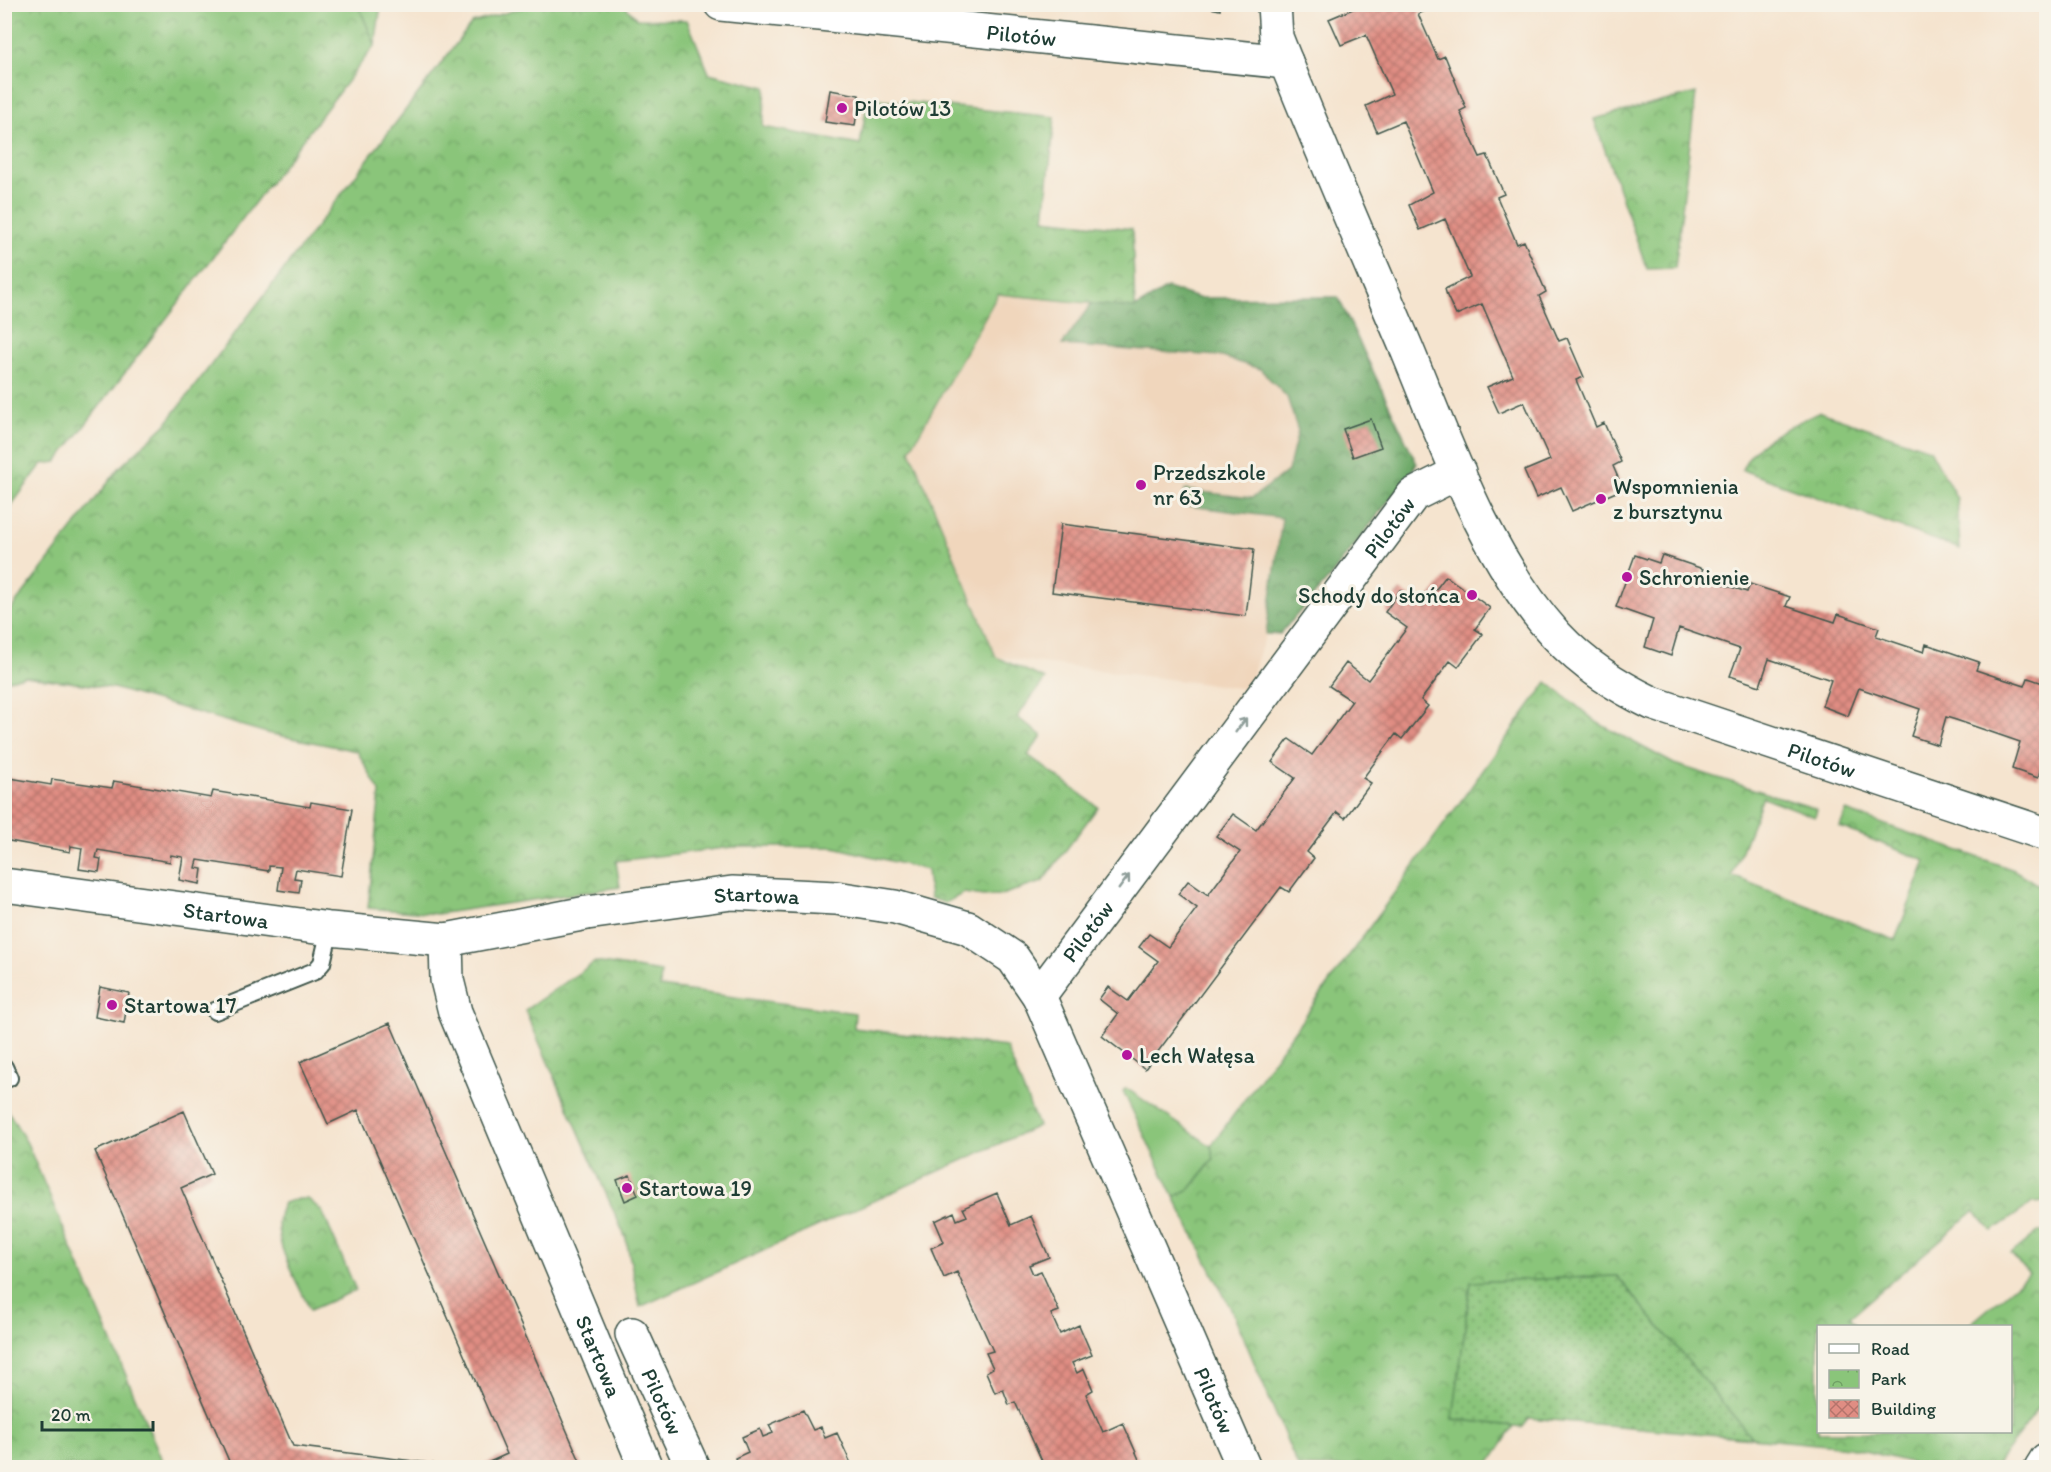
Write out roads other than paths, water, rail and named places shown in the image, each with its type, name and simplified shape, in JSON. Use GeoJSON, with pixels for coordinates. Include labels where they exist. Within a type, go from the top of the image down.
{"type":"FeatureCollection","features":[{"type":"Feature","properties":{"kind":"street","name":"Pilotów"},"geometry":{"type":"LineString","coordinates":[[721,4],[1286,62]]}},
{"type":"Feature","properties":{"kind":"street","name":"Pilotów"},"geometry":{"type":"LineString","coordinates":[[1274,4],[1276,37],[1459,472],[1523,592],[1556,634],[1580,659],[1615,685],[1652,703],[2046,834]]}},
{"type":"Feature","properties":{"kind":"street","name":"Pilotów"},"geometry":{"type":"LineString","coordinates":[[1244,1467],[1039,996],[1413,495],[1459,472]]}},
{"type":"Feature","properties":{"kind":"street","name":"Startowa"},"geometry":{"type":"LineString","coordinates":[[4,885],[330,929],[446,940],[587,913],[732,894],[836,898],[895,907],[968,928],[1012,958],[1039,996]]}},
{"type":"Feature","properties":{"kind":"street","name":"Startowa"},"geometry":{"type":"LineString","coordinates":[[446,940],[447,980],[455,1012],[646,1467]]}},
{"type":"Feature","properties":{"kind":"street","name":"Pilotów"},"geometry":{"type":"LineString","coordinates":[[632,1334],[693,1467]]}},
{"type":"Feature","properties":{"kind":"street"},"geometry":{"type":"LineString","coordinates":[[2041,1467],[2046,1460]]}},
{"type":"Feature","properties":{"kind":"lane"},"geometry":{"type":"LineString","coordinates":[[215,1011],[315,971],[322,963],[330,929]]}},
{"type":"Feature","properties":{"kind":"place","name":"Pilotów 13"},"geometry":{"type":"Point","coordinates":[842,108]}},
{"type":"Feature","properties":{"kind":"place","name":"Przedszkole nr 63"},"geometry":{"type":"Point","coordinates":[1141,485]}},
{"type":"Feature","properties":{"kind":"place","name":"Wspomnienia z bursztynu"},"geometry":{"type":"Point","coordinates":[1601,499]}},
{"type":"Feature","properties":{"kind":"place","name":"Schronienie"},"geometry":{"type":"Point","coordinates":[1627,577]}},
{"type":"Feature","properties":{"kind":"place","name":"Schody do słońca"},"geometry":{"type":"Point","coordinates":[1472,595]}},
{"type":"Feature","properties":{"kind":"place","name":"Startowa 17"},"geometry":{"type":"Point","coordinates":[112,1005]}},
{"type":"Feature","properties":{"kind":"place","name":"Lech Wałęsa"},"geometry":{"type":"Point","coordinates":[1127,1055]}},
{"type":"Feature","properties":{"kind":"place","name":"Startowa 19"},"geometry":{"type":"Point","coordinates":[627,1188]}}]}
